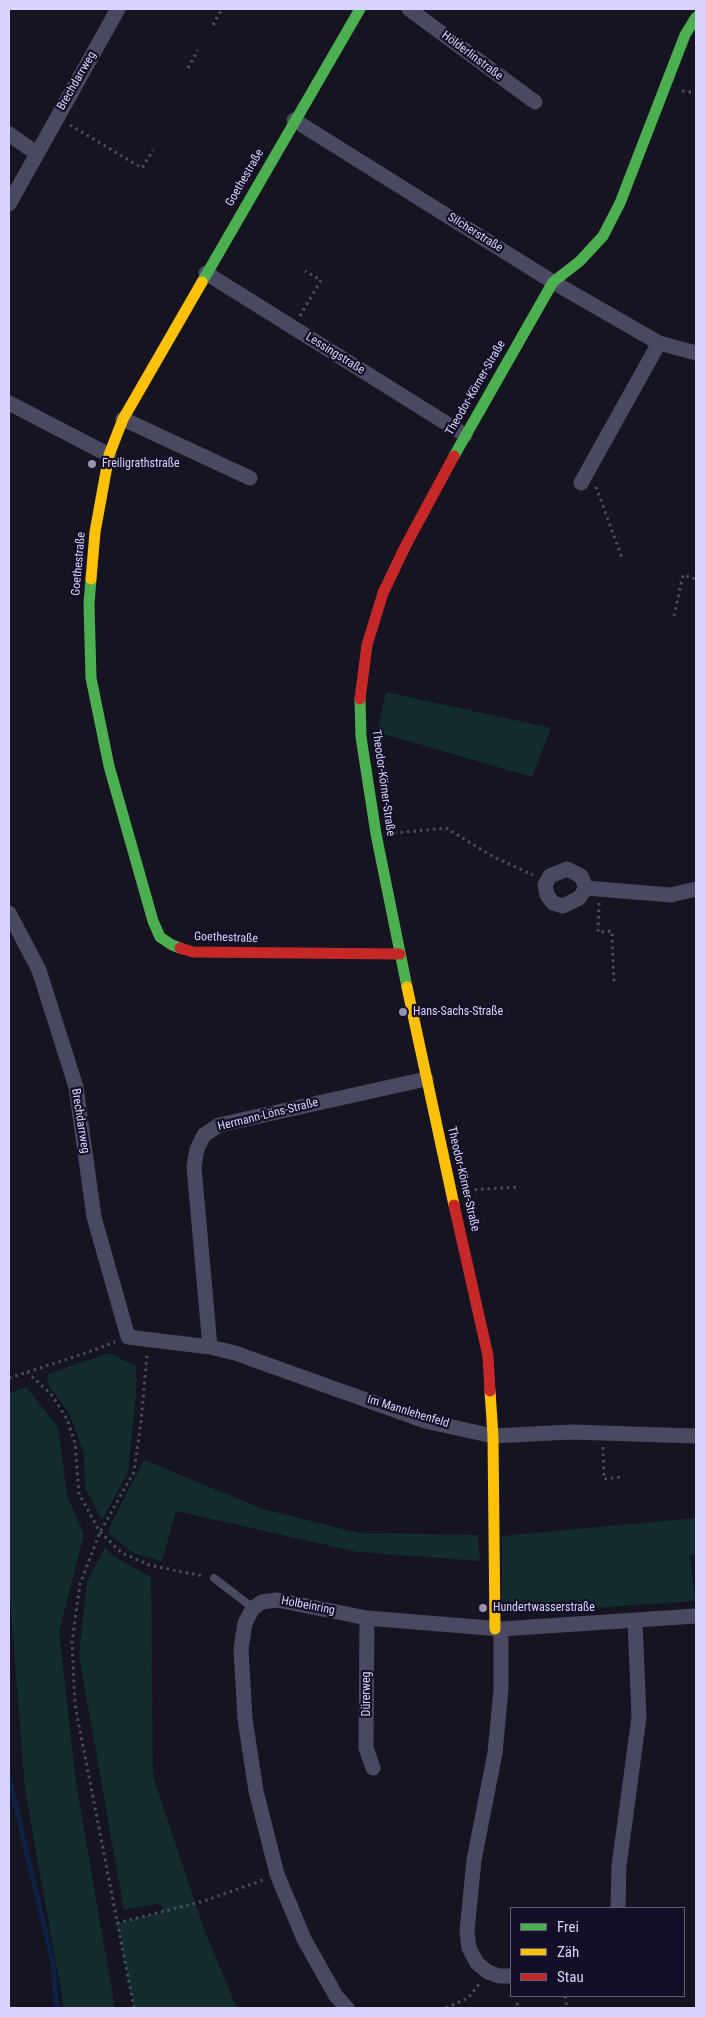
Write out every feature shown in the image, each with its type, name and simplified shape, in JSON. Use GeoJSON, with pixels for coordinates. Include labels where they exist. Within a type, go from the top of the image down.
{"type":"FeatureCollection","features":[{"type":"Feature","properties":{"kind":"street","name":"Brechdarrweg"},"geometry":{"type":"LineString","coordinates":[[9,204],[118,9]]}},
{"type":"Feature","properties":{"kind":"street","name":"Goethestraße"},"geometry":{"type":"LineString","coordinates":[[360,9],[206,272],[123,419],[109,455],[95,532],[89,604],[91,678],[109,766],[153,921],[160,937],[172,946],[194,952],[400,954]]}},
{"type":"Feature","properties":{"kind":"street","name":"Hölderlinstraße"},"geometry":{"type":"LineString","coordinates":[[410,9],[535,102]]}},
{"type":"Feature","properties":{"kind":"street","name":"Theodor-Körner-Straße"},"geometry":{"type":"LineString","coordinates":[[498,1629],[493,1436],[488,1356],[426,1079],[376,834],[361,728],[360,692],[367,645],[383,592],[406,545],[465,435],[553,282],[580,261],[603,236],[620,204],[685,35],[696,17]]}},
{"type":"Feature","properties":{"kind":"street","name":"Silcherstraße"},"geometry":{"type":"LineString","coordinates":[[294,120],[553,282],[658,343],[696,353]]}},
{"type":"Feature","properties":{"kind":"street"},"geometry":{"type":"LineString","coordinates":[[9,134],[36,153]]}},
{"type":"Feature","properties":{"kind":"street","name":"Lessingstraße"},"geometry":{"type":"LineString","coordinates":[[206,272],[465,435]]}},
{"type":"Feature","properties":{"kind":"street"},"geometry":{"type":"LineString","coordinates":[[581,483],[658,343]]}},
{"type":"Feature","properties":{"kind":"street"},"geometry":{"type":"LineString","coordinates":[[9,403],[109,455]]}},
{"type":"Feature","properties":{"kind":"street"},"geometry":{"type":"LineString","coordinates":[[123,419],[250,478]]}},
{"type":"Feature","properties":{"kind":"street"},"geometry":{"type":"LineString","coordinates":[[592,889],[581,876],[567,869],[550,876],[545,886],[546,895],[553,903],[563,906],[592,889],[670,895],[696,889]]}},
{"type":"Feature","properties":{"kind":"street","name":"Brechdarrweg"},"geometry":{"type":"LineString","coordinates":[[9,913],[40,970],[76,1087],[94,1217],[128,1337]]}},
{"type":"Feature","properties":{"kind":"street","name":"Hermann-Löns-Straße"},"geometry":{"type":"LineString","coordinates":[[210,1347],[194,1167],[197,1149],[204,1135],[219,1125],[426,1079]]}},
{"type":"Feature","properties":{"kind":"street","name":"Im Mannlehenfeld"},"geometry":{"type":"LineString","coordinates":[[128,1337],[210,1347],[235,1353],[425,1420],[493,1436],[603,1433],[696,1436]]}},
{"type":"Feature","properties":{"kind":"street","name":"Holbeinring"},"geometry":{"type":"LineString","coordinates":[[253,1608],[262,1602],[277,1600],[367,1618],[498,1629],[696,1616]]}},
{"type":"Feature","properties":{"kind":"street"},"geometry":{"type":"LineString","coordinates":[[253,1608],[245,1623],[241,1649],[245,1720],[256,1791],[277,1874],[304,1938],[336,1996],[347,2008]]}},
{"type":"Feature","properties":{"kind":"street","name":"Dürerweg"},"geometry":{"type":"LineString","coordinates":[[367,1618],[366,1748],[373,1768]]}},
{"type":"Feature","properties":{"kind":"street"},"geometry":{"type":"LineString","coordinates":[[618,1907],[619,1866],[639,1717],[635,1621]]}},
{"type":"Feature","properties":{"kind":"street"},"geometry":{"type":"LineString","coordinates":[[498,1629],[501,1689],[495,1753],[474,1860],[467,1931],[469,1948],[477,1963],[488,1972],[499,1976],[510,1976]]}},
{"type":"Feature","properties":{"kind":"lane"},"geometry":{"type":"LineString","coordinates":[[214,1578],[253,1608]]}},
{"type":"Feature","properties":{"kind":"path"},"geometry":{"type":"LineString","coordinates":[[213,25],[222,9]]}},
{"type":"Feature","properties":{"kind":"path"},"geometry":{"type":"LineString","coordinates":[[188,68],[198,50]]}},
{"type":"Feature","properties":{"kind":"path"},"geometry":{"type":"LineString","coordinates":[[70,124],[142,168],[153,150]]}},
{"type":"Feature","properties":{"kind":"path"},"geometry":{"type":"LineString","coordinates":[[293,327],[321,280],[305,271]]}},
{"type":"Feature","properties":{"kind":"path"},"geometry":{"type":"LineString","coordinates":[[589,468],[622,558]]}},
{"type":"Feature","properties":{"kind":"path"},"geometry":{"type":"LineString","coordinates":[[674,616],[683,575],[696,579]]}},
{"type":"Feature","properties":{"kind":"path"},"geometry":{"type":"LineString","coordinates":[[376,834],[446,828],[492,856],[547,882]]}},
{"type":"Feature","properties":{"kind":"path"},"geometry":{"type":"LineString","coordinates":[[592,889],[598,932],[612,932],[614,984]]}},
{"type":"Feature","properties":{"kind":"path"},"geometry":{"type":"LineString","coordinates":[[452,1190],[520,1187]]}},
{"type":"Feature","properties":{"kind":"path"},"geometry":{"type":"LineString","coordinates":[[9,1378],[128,1337]]}},
{"type":"Feature","properties":{"kind":"path"},"geometry":{"type":"LineString","coordinates":[[134,2008],[75,1705],[72,1642],[80,1584],[100,1532],[134,1472],[149,1339]]}},
{"type":"Feature","properties":{"kind":"path"},"geometry":{"type":"LineString","coordinates":[[27,1372],[51,1394],[67,1419],[75,1442],[80,1494],[100,1532],[122,1554],[149,1566],[214,1578]]}},
{"type":"Feature","properties":{"kind":"path"},"geometry":{"type":"LineString","coordinates":[[603,1433],[604,1479],[621,1477]]}},
{"type":"Feature","properties":{"kind":"path"},"geometry":{"type":"LineString","coordinates":[[117,1923],[204,1901],[277,1874]]}},
{"type":"Feature","properties":{"kind":"path"},"geometry":{"type":"LineString","coordinates":[[446,2008],[468,1998],[488,1972]]}},
{"type":"Feature","properties":{"kind":"path"},"geometry":{"type":"LineString","coordinates":[[517,2003],[518,2008]]}},
{"type":"Feature","properties":{"kind":"green space"},"geometry":{"type":"Polygon","coordinates":[[[386,692],[551,728],[532,777],[377,732],[386,692]]]}},
{"type":"Feature","properties":{"kind":"green space"},"geometry":{"type":"Polygon","coordinates":[[[109,1353],[136,1366],[136,1395],[128,1472],[102,1520],[85,1488],[84,1453],[69,1413],[47,1383],[48,1374],[109,1353]]]}},
{"type":"Feature","properties":{"kind":"green space"},"geometry":{"type":"Polygon","coordinates":[[[26,1387],[58,1427],[67,1495],[84,1535],[59,1631],[76,1783],[115,2008],[64,2008],[25,1790],[9,1586],[9,1393],[26,1387]]]}},
{"type":"Feature","properties":{"kind":"green space"},"geometry":{"type":"Polygon","coordinates":[[[144,1460],[263,1509],[358,1533],[478,1535],[480,1561],[358,1552],[176,1511],[162,1561],[135,1554],[109,1534],[109,1528],[144,1460]]]}},
{"type":"Feature","properties":{"kind":"green space"},"geometry":{"type":"Polygon","coordinates":[[[696,1518],[696,1554],[690,1555],[695,1601],[508,1614],[502,1602],[502,1536],[696,1518]]]}},
{"type":"Feature","properties":{"kind":"green space"},"geometry":{"type":"Polygon","coordinates":[[[105,1548],[113,1556],[151,1577],[153,1776],[204,1929],[237,2008],[134,2008],[117,1923],[163,1912],[161,1903],[124,1910],[79,1655],[87,1582],[105,1548]]]}},
{"type":"Feature","properties":{"kind":"waterway"},"geometry":{"type":"LineString","coordinates":[[9,1777],[53,1964],[57,2008]]}},
{"type":"Feature","properties":{"kind":"traffic: fast"},"geometry":{"type":"LineString","coordinates":[[202,282],[360,9]]}},
{"type":"Feature","properties":{"kind":"traffic: fast"},"geometry":{"type":"LineString","coordinates":[[454,456],[553,282],[580,261],[603,236],[620,203],[685,35],[696,17]]}},
{"type":"Feature","properties":{"kind":"traffic: fast"},"geometry":{"type":"LineString","coordinates":[[91,579],[89,604],[91,678],[109,766],[153,921],[160,937],[180,948]]}},
{"type":"Feature","properties":{"kind":"traffic: fast"},"geometry":{"type":"LineString","coordinates":[[360,699],[361,737],[376,834],[407,987]]}},
{"type":"Feature","properties":{"kind":"traffic: slow"},"geometry":{"type":"LineString","coordinates":[[91,579],[95,532],[109,455],[123,419],[202,282]]}},
{"type":"Feature","properties":{"kind":"traffic: slow"},"geometry":{"type":"LineString","coordinates":[[407,987],[454,1205]]}},
{"type":"Feature","properties":{"kind":"traffic: slow"},"geometry":{"type":"LineString","coordinates":[[490,1391],[493,1436],[495,1629]]}},
{"type":"Feature","properties":{"kind":"traffic: jam"},"geometry":{"type":"LineString","coordinates":[[360,699],[367,645],[383,593],[406,545],[454,456]]}},
{"type":"Feature","properties":{"kind":"traffic: jam"},"geometry":{"type":"LineString","coordinates":[[180,948],[193,952],[400,954]]}},
{"type":"Feature","properties":{"kind":"traffic: jam"},"geometry":{"type":"LineString","coordinates":[[454,1205],[488,1356],[490,1391]]}},
{"type":"Feature","properties":{"kind":"place","name":"Freiligrathstraße"},"geometry":{"type":"Point","coordinates":[92,464]}},
{"type":"Feature","properties":{"kind":"place","name":"Hans-Sachs-Straße"},"geometry":{"type":"Point","coordinates":[403,1012]}},
{"type":"Feature","properties":{"kind":"place","name":"Hundertwasserstraße"},"geometry":{"type":"Point","coordinates":[483,1608]}}]}
